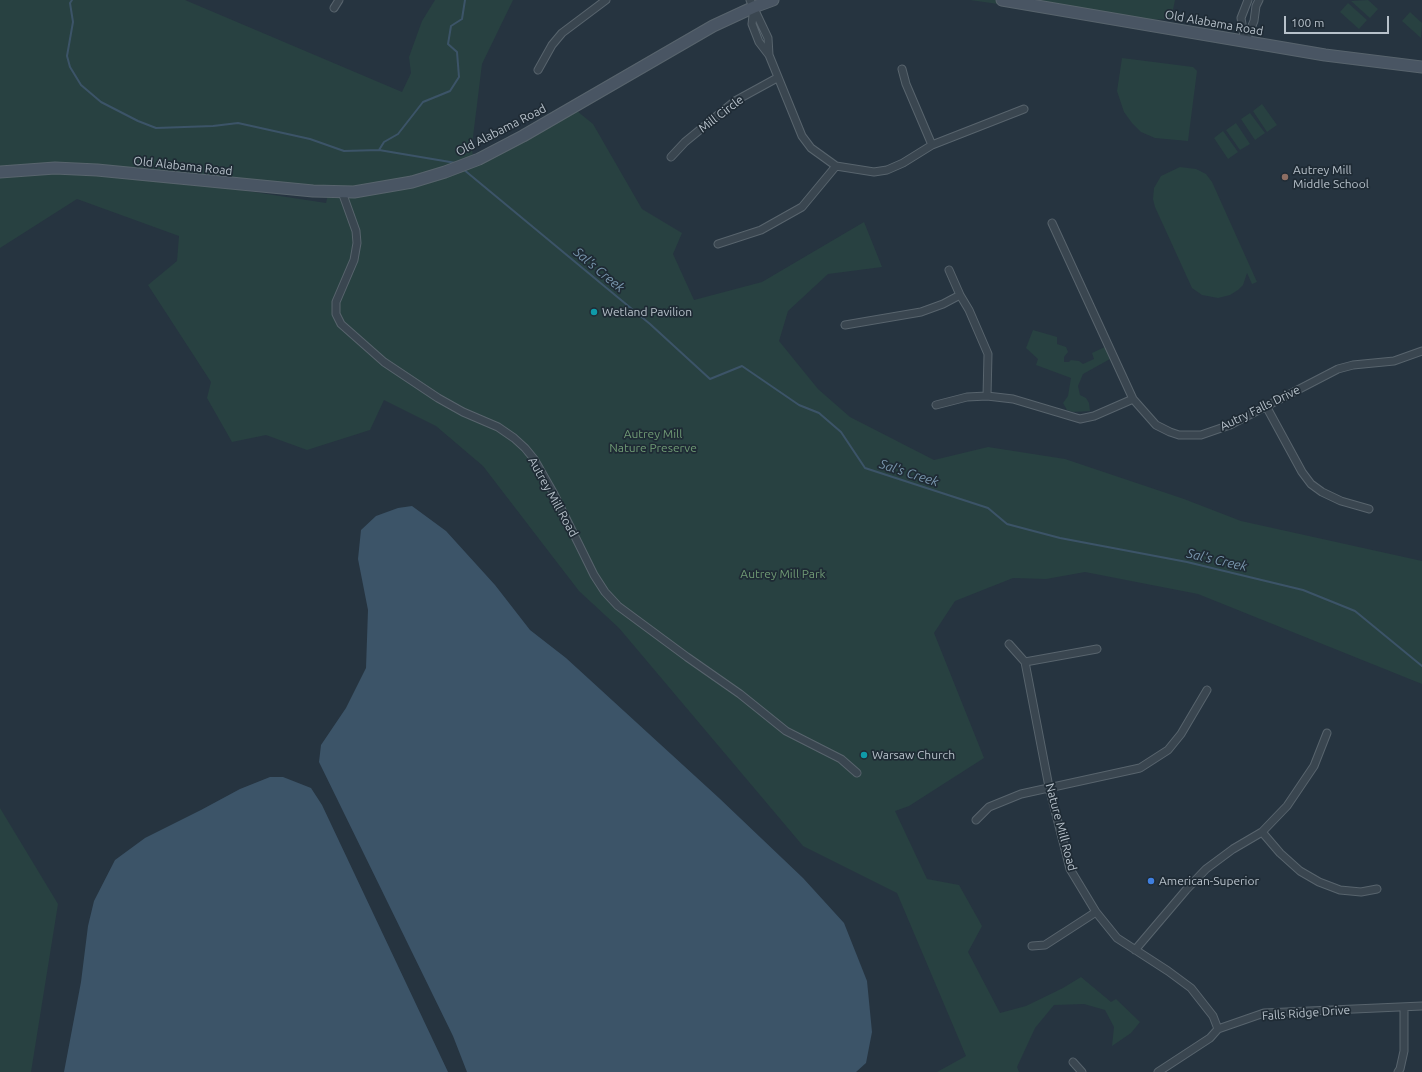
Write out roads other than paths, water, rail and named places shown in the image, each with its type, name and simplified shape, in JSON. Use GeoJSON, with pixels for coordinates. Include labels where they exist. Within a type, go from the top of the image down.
{"type":"FeatureCollection","features":[{"type":"Feature","properties":{"kind":"main road","name":"Old Alabama Road"},"geometry":{"type":"LineString","coordinates":[[0,172],[55,168],[97,170],[286,190],[342,192],[374,189],[412,182],[445,172],[479,159],[523,136],[752,3],[773,0]]}},
{"type":"Feature","properties":{"kind":"main road","name":"Old Alabama Road"},"geometry":{"type":"LineString","coordinates":[[1002,0],[1325,55],[1422,67]]}},
{"type":"Feature","properties":{"kind":"street"},"geometry":{"type":"LineString","coordinates":[[334,8],[339,0]]}},
{"type":"Feature","properties":{"kind":"street"},"geometry":{"type":"LineString","coordinates":[[538,70],[552,45],[562,32],[606,0]]}},
{"type":"Feature","properties":{"kind":"street"},"geometry":{"type":"LineString","coordinates":[[1245,42],[1241,18],[1248,0]]}},
{"type":"Feature","properties":{"kind":"street"},"geometry":{"type":"LineString","coordinates":[[1245,42],[1254,21],[1256,6],[1259,0]]}},
{"type":"Feature","properties":{"kind":"street"},"geometry":{"type":"LineString","coordinates":[[752,3],[752,24],[759,42],[769,55],[802,136],[811,148],[836,166],[874,172],[887,170],[903,163],[932,145],[1024,109]]}},
{"type":"Feature","properties":{"kind":"street"},"geometry":{"type":"LineString","coordinates":[[902,69],[906,84],[932,145]]}},
{"type":"Feature","properties":{"kind":"street","name":"Mill Circle"},"geometry":{"type":"LineString","coordinates":[[671,157],[684,142],[735,101],[778,78]]}},
{"type":"Feature","properties":{"kind":"street"},"geometry":{"type":"LineString","coordinates":[[718,244],[761,230],[802,207],[836,166]]}},
{"type":"Feature","properties":{"kind":"street","name":"Autrey Mill Road"},"geometry":{"type":"LineString","coordinates":[[342,192],[356,231],[357,243],[354,260],[336,302],[336,314],[341,324],[384,362],[438,398],[463,412],[498,427],[525,448],[534,459],[554,494],[594,575],[605,592],[618,606],[740,694],[786,731],[841,759],[857,773]]}},
{"type":"Feature","properties":{"kind":"street","name":"Autry Falls Drive"},"geometry":{"type":"LineString","coordinates":[[1052,223],[1133,399],[1156,425],[1170,432],[1179,435],[1201,435],[1230,425],[1338,369],[1353,365],[1394,361],[1422,353]]}},
{"type":"Feature","properties":{"kind":"street"},"geometry":{"type":"LineString","coordinates":[[949,270],[960,295],[969,310],[988,354],[987,396]]}},
{"type":"Feature","properties":{"kind":"street"},"geometry":{"type":"LineString","coordinates":[[845,325],[921,312],[943,304],[960,295]]}},
{"type":"Feature","properties":{"kind":"street"},"geometry":{"type":"LineString","coordinates":[[936,405],[966,397],[987,396],[1013,399],[1080,419],[1094,416],[1133,399]]}},
{"type":"Feature","properties":{"kind":"street"},"geometry":{"type":"LineString","coordinates":[[1266,406],[1302,472],[1311,484],[1322,492],[1341,501],[1369,509]]}},
{"type":"Feature","properties":{"kind":"street"},"geometry":{"type":"LineString","coordinates":[[1009,644],[1025,662],[1097,649]]}},
{"type":"Feature","properties":{"kind":"street","name":"Nature Mill Road"},"geometry":{"type":"LineString","coordinates":[[1025,662],[1049,787],[1070,869],[1096,912],[1117,938],[1191,988],[1213,1016],[1218,1029]]}},
{"type":"Feature","properties":{"kind":"street"},"geometry":{"type":"LineString","coordinates":[[976,820],[989,807],[1021,794],[1140,768],[1168,750],[1181,734],[1207,690]]}},
{"type":"Feature","properties":{"kind":"street"},"geometry":{"type":"LineString","coordinates":[[1135,950],[1206,869],[1233,849],[1262,832],[1287,806],[1314,766],[1327,733]]}},
{"type":"Feature","properties":{"kind":"street"},"geometry":{"type":"LineString","coordinates":[[1262,832],[1280,853],[1295,866],[1319,882],[1340,890],[1361,892],[1377,889]]}},
{"type":"Feature","properties":{"kind":"street"},"geometry":{"type":"LineString","coordinates":[[1032,946],[1045,945],[1096,912]]}},
{"type":"Feature","properties":{"kind":"street","name":"Falls Ridge Drive"},"geometry":{"type":"LineString","coordinates":[[1158,1072],[1210,1038],[1218,1029],[1264,1013],[1404,1008],[1422,1006]]}},
{"type":"Feature","properties":{"kind":"street"},"geometry":{"type":"LineString","coordinates":[[1398,1072],[1404,1051],[1404,1008]]}},
{"type":"Feature","properties":{"kind":"street"},"geometry":{"type":"LineString","coordinates":[[1073,1062],[1082,1072]]}},
{"type":"Feature","properties":{"kind":"water"},"geometry":{"type":"Polygon","coordinates":[[[412,506],[446,531],[495,585],[530,630],[566,658],[719,798],[803,878],[844,923],[867,981],[872,1032],[866,1063],[856,1072],[467,1072],[453,1036],[319,762],[321,745],[346,708],[366,668],[368,610],[358,559],[361,530],[376,516],[398,508],[412,506]]]}},
{"type":"Feature","properties":{"kind":"water"},"geometry":{"type":"Polygon","coordinates":[[[270,777],[283,777],[311,788],[322,805],[448,1072],[64,1072],[81,982],[88,926],[94,901],[115,860],[145,838],[240,789],[270,777]]]}},
{"type":"Feature","properties":{"kind":"waterway"},"geometry":{"type":"LineString","coordinates":[[72,0],[70,3],[73,22],[67,56],[70,67],[81,85],[101,102],[138,121],[156,128],[213,126],[238,123],[310,139],[344,151],[379,150],[456,163]]}},
{"type":"Feature","properties":{"kind":"waterway"},"geometry":{"type":"LineString","coordinates":[[379,150],[384,142],[398,134],[423,102],[450,91],[459,77],[457,52],[448,44],[451,26],[462,19],[465,0]]}},
{"type":"Feature","properties":{"kind":"waterway","name":"Sal's Creek"},"geometry":{"type":"LineString","coordinates":[[463,169],[650,324],[710,379],[742,366],[799,405],[819,413],[841,432],[865,468],[988,508],[1007,524],[1060,538],[1187,562],[1303,590],[1355,611],[1422,666]]}},
{"type":"Feature","properties":{"kind":"place","name":"Autrey Mill Middle School"},"geometry":{"type":"Point","coordinates":[1285,177]}},
{"type":"Feature","properties":{"kind":"place","name":"Wetland Pavilion"},"geometry":{"type":"Point","coordinates":[594,312]}},
{"type":"Feature","properties":{"kind":"place","name":"Warsaw Church"},"geometry":{"type":"Point","coordinates":[864,755]}},
{"type":"Feature","properties":{"kind":"place","name":"American-Superior"},"geometry":{"type":"Point","coordinates":[1151,881]}},
{"type":"Feature","properties":{"kind":"park label","name":"Autrey Mill Nature Preserve"},"geometry":{"type":"Point","coordinates":[653,441]}},
{"type":"Feature","properties":{"kind":"park label","name":"Autrey Mill Park"},"geometry":{"type":"Point","coordinates":[783,574]}}]}
